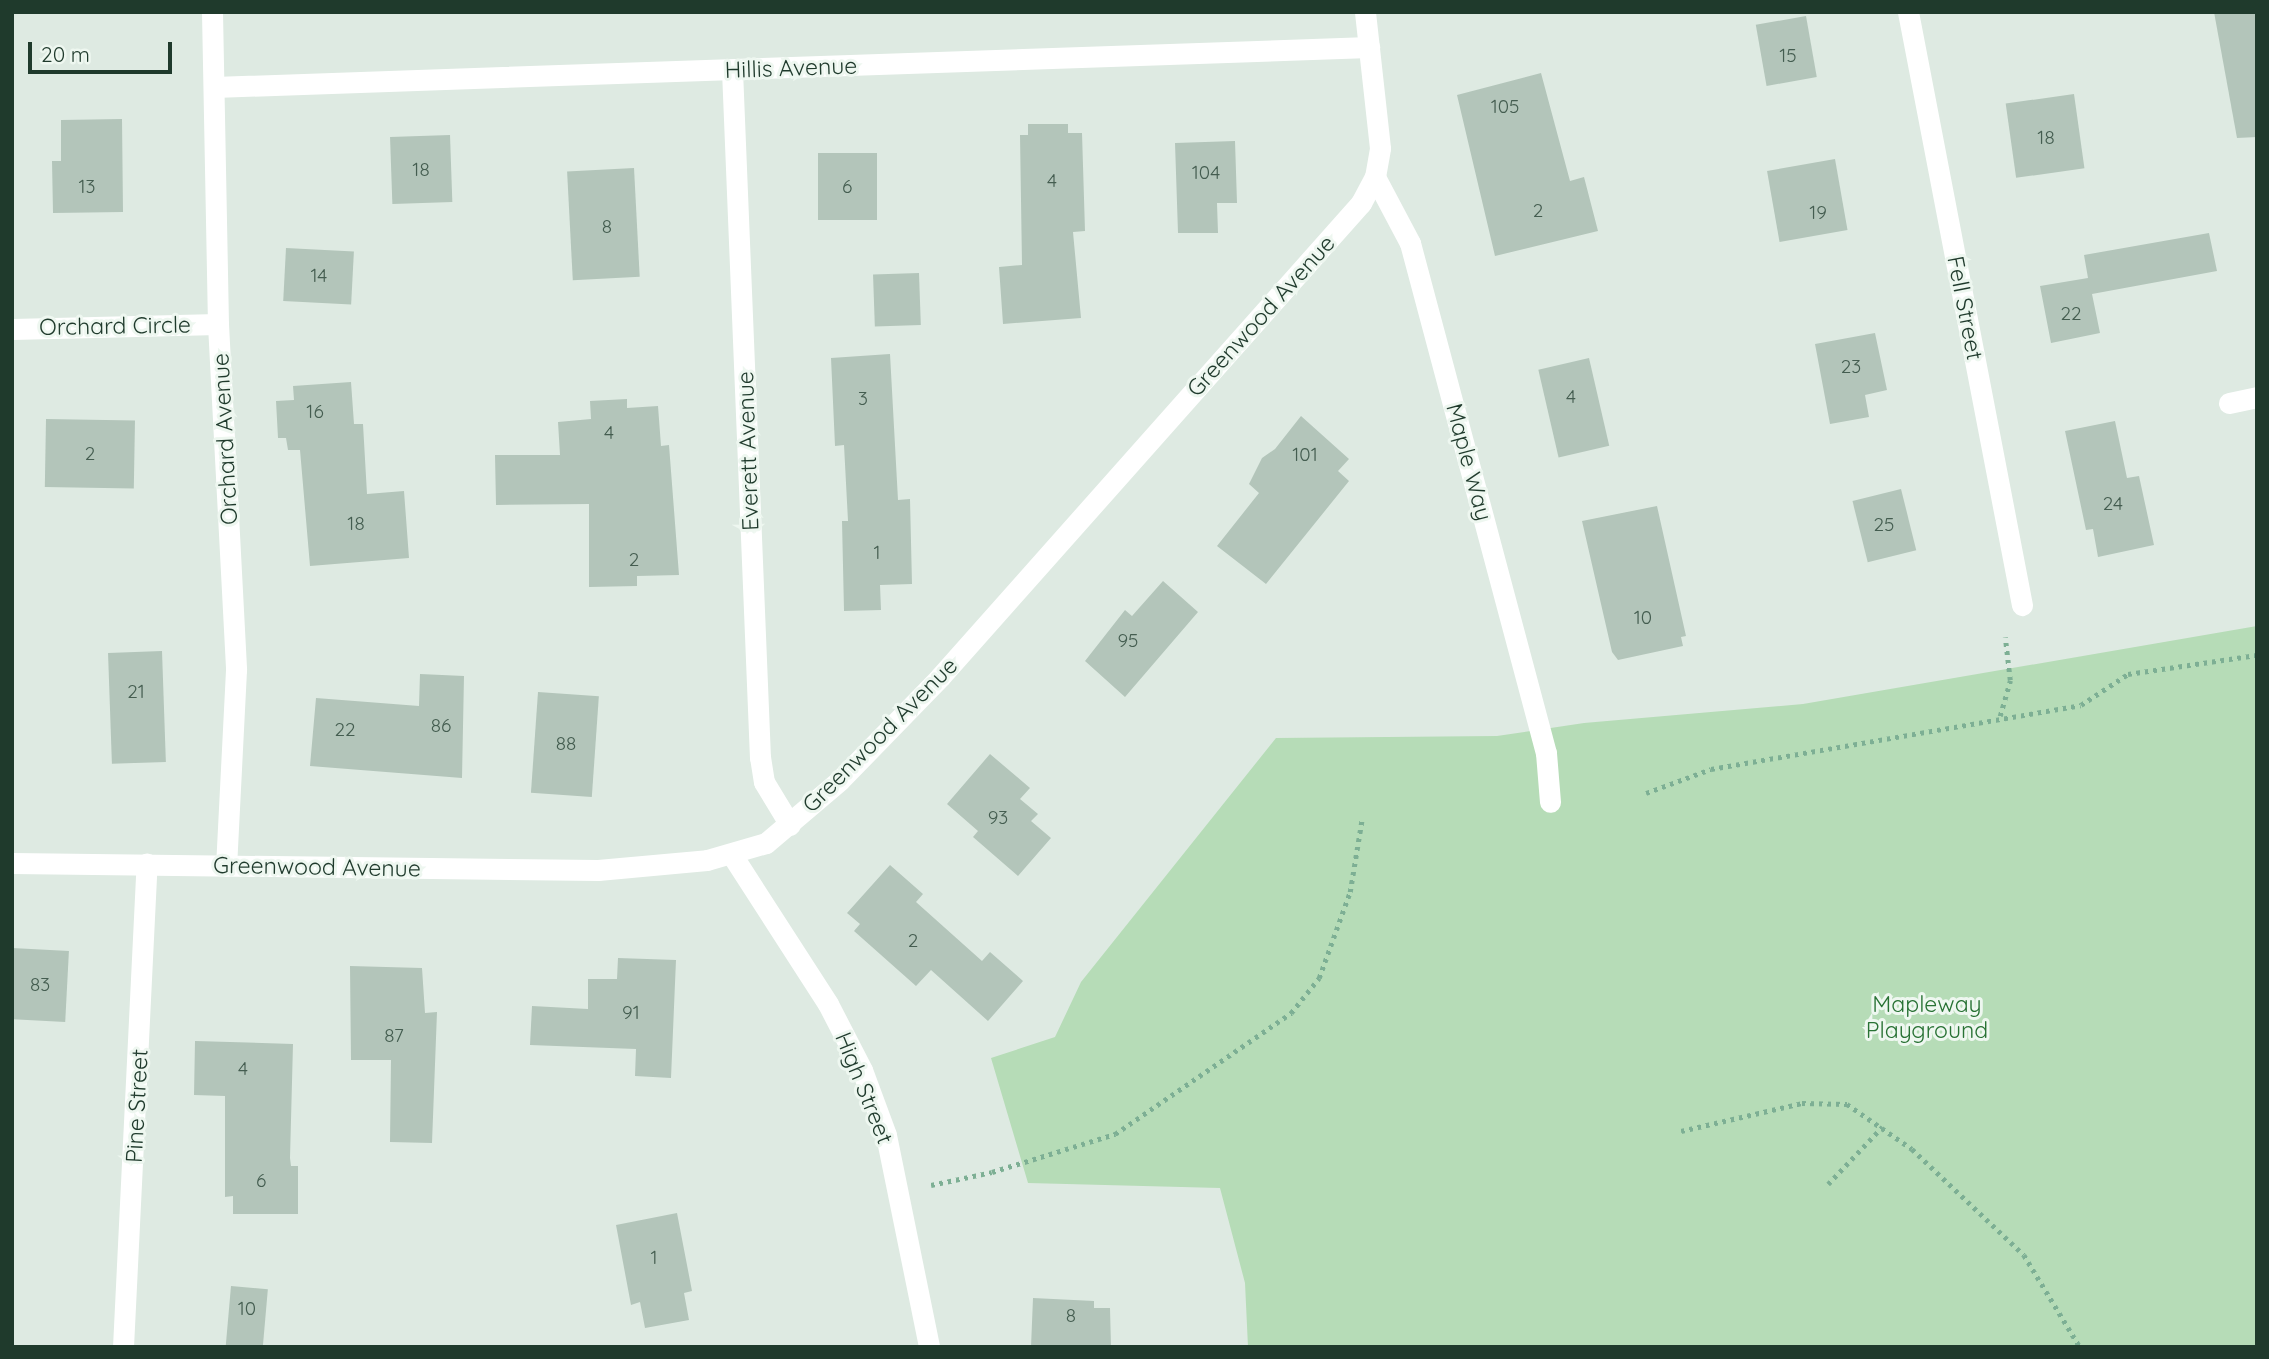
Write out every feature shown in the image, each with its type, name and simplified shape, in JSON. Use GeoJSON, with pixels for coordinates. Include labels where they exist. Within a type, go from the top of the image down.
{"type":"FeatureCollection","features":[{"type":"Feature","properties":{"kind":"street","name":"Orchard Avenue"},"geometry":{"type":"LineString","coordinates":[[212,12],[218,324],[236,670],[226,866]]}},
{"type":"Feature","properties":{"kind":"street","name":"Greenwood Avenue"},"geometry":{"type":"LineString","coordinates":[[12,863],[598,870],[732,855],[766,843],[840,780],[940,677],[1345,222],[1375,177],[1380,135],[1365,12]]}},
{"type":"Feature","properties":{"kind":"street","name":"Fell Street"},"geometry":{"type":"LineString","coordinates":[[1908,12],[2022,605]]}},
{"type":"Feature","properties":{"kind":"street","name":"Hillis Avenue"},"geometry":{"type":"LineString","coordinates":[[214,87],[1369,47]]}},
{"type":"Feature","properties":{"kind":"street","name":"Everett Avenue"},"geometry":{"type":"LineString","coordinates":[[732,70],[760,757],[765,782],[790,825]]}},
{"type":"Feature","properties":{"kind":"street","name":"Maple Way"},"geometry":{"type":"LineString","coordinates":[[1375,177],[1408,236],[1546,753],[1550,802]]}},
{"type":"Feature","properties":{"kind":"street","name":"Orchard Circle"},"geometry":{"type":"LineString","coordinates":[[12,328],[218,324]]}},
{"type":"Feature","properties":{"kind":"street"},"geometry":{"type":"LineString","coordinates":[[2229,402],[2257,397]]}},
{"type":"Feature","properties":{"kind":"street","name":"High Street"},"geometry":{"type":"LineString","coordinates":[[732,855],[828,1004],[862,1070],[886,1135],[929,1347]]}},
{"type":"Feature","properties":{"kind":"street","name":"Pine Street"},"geometry":{"type":"LineString","coordinates":[[123,1347],[147,864]]}},
{"type":"Feature","properties":{"kind":"path"},"geometry":{"type":"LineString","coordinates":[[2000,717],[2008,701],[2010,680],[2004,626],[2022,605]]}},
{"type":"Feature","properties":{"kind":"path"},"geometry":{"type":"LineString","coordinates":[[1646,793],[1711,769],[2081,705],[2128,674],[2257,655]]}},
{"type":"Feature","properties":{"kind":"path"},"geometry":{"type":"LineString","coordinates":[[899,1191],[992,1172],[1115,1134],[1282,1020],[1319,978],[1350,892],[1362,818]]}},
{"type":"Feature","properties":{"kind":"path"},"geometry":{"type":"LineString","coordinates":[[1681,1131],[1819,1101],[1847,1104],[1912,1149],[2024,1255],[2080,1347]]}},
{"type":"Feature","properties":{"kind":"path"},"geometry":{"type":"LineString","coordinates":[[1828,1184],[1882,1127]]}},
{"type":"Feature","properties":{"kind":"green space","name":"Mapleway Playground"},"geometry":{"type":"Polygon","coordinates":[[[2257,626],[2257,1347],[1248,1347],[1245,1283],[1220,1188],[1028,1183],[991,1058],[1055,1037],[1081,982],[1276,738],[1497,736],[1584,723],[1803,704],[2257,626]]]}},
{"type":"Feature","properties":{"kind":"building"},"geometry":{"type":"Polygon","coordinates":[[[2214,12],[2257,12],[2257,137],[2237,138],[2214,12]]]}},
{"type":"Feature","properties":{"kind":"building"},"geometry":{"type":"Polygon","coordinates":[[[1806,16],[1817,77],[1767,86],[1756,25],[1806,16]]]}},
{"type":"Feature","properties":{"kind":"building"},"geometry":{"type":"Polygon","coordinates":[[[1541,73],[1570,181],[1584,177],[1598,231],[1495,256],[1457,95],[1541,73]]]}},
{"type":"Feature","properties":{"kind":"building"},"geometry":{"type":"Polygon","coordinates":[[[2074,94],[2084,168],[2016,178],[2006,104],[2074,94]]]}},
{"type":"Feature","properties":{"kind":"building"},"geometry":{"type":"Polygon","coordinates":[[[122,119],[123,212],[53,213],[52,161],[61,161],[61,120],[122,119]]]}},
{"type":"Feature","properties":{"kind":"building"},"geometry":{"type":"Polygon","coordinates":[[[1028,124],[1068,124],[1068,133],[1082,133],[1085,231],[1073,232],[1081,318],[1003,324],[999,267],[1022,265],[1020,135],[1028,135],[1028,124]]]}},
{"type":"Feature","properties":{"kind":"building"},"geometry":{"type":"Polygon","coordinates":[[[450,135],[452,202],[392,204],[390,137],[450,135]]]}},
{"type":"Feature","properties":{"kind":"building"},"geometry":{"type":"Polygon","coordinates":[[[1235,141],[1237,203],[1217,203],[1218,233],[1178,233],[1175,143],[1235,141]]]}},
{"type":"Feature","properties":{"kind":"building"},"geometry":{"type":"Polygon","coordinates":[[[818,153],[877,153],[877,220],[818,220],[818,153]]]}},
{"type":"Feature","properties":{"kind":"building"},"geometry":{"type":"Polygon","coordinates":[[[1835,159],[1848,230],[1780,242],[1767,171],[1835,159]]]}},
{"type":"Feature","properties":{"kind":"building"},"geometry":{"type":"Polygon","coordinates":[[[634,168],[640,277],[573,280],[567,172],[634,168]]]}},
{"type":"Feature","properties":{"kind":"building"},"geometry":{"type":"Polygon","coordinates":[[[2209,233],[2217,271],[2092,294],[2100,333],[2051,343],[2040,286],[2088,278],[2084,255],[2209,233]]]}},
{"type":"Feature","properties":{"kind":"building"},"geometry":{"type":"Polygon","coordinates":[[[286,248],[354,252],[351,304],[283,301],[286,248]]]}},
{"type":"Feature","properties":{"kind":"building"},"geometry":{"type":"Polygon","coordinates":[[[919,273],[921,325],[875,327],[873,275],[919,273]]]}},
{"type":"Feature","properties":{"kind":"building"},"geometry":{"type":"Polygon","coordinates":[[[1875,333],[1887,390],[1865,395],[1869,417],[1830,424],[1815,344],[1875,333]]]}},
{"type":"Feature","properties":{"kind":"building"},"geometry":{"type":"Polygon","coordinates":[[[890,354],[898,500],[910,499],[912,584],[880,585],[881,610],[844,611],[842,521],[848,521],[844,445],[835,446],[831,358],[890,354]]]}},
{"type":"Feature","properties":{"kind":"building"},"geometry":{"type":"Polygon","coordinates":[[[1589,358],[1609,446],[1559,457],[1538,370],[1589,358]]]}},
{"type":"Feature","properties":{"kind":"building"},"geometry":{"type":"Polygon","coordinates":[[[351,382],[354,424],[363,424],[367,494],[404,491],[409,558],[310,566],[300,450],[288,450],[286,438],[278,438],[276,401],[294,400],[293,386],[351,382]]]}},
{"type":"Feature","properties":{"kind":"building"},"geometry":{"type":"Polygon","coordinates":[[[627,399],[627,408],[658,406],[661,446],[669,445],[679,575],[637,576],[637,586],[589,587],[589,504],[496,505],[495,455],[560,455],[558,422],[591,419],[590,401],[627,399]]]}},
{"type":"Feature","properties":{"kind":"building"},"geometry":{"type":"Polygon","coordinates":[[[1301,416],[1349,459],[1338,471],[1349,481],[1266,584],[1217,546],[1259,493],[1249,484],[1262,458],[1275,449],[1301,416]]]}},
{"type":"Feature","properties":{"kind":"building"},"geometry":{"type":"Polygon","coordinates":[[[46,419],[135,421],[134,489],[45,487],[46,419]]]}},
{"type":"Feature","properties":{"kind":"building"},"geometry":{"type":"Polygon","coordinates":[[[2115,421],[2127,478],[2139,476],[2154,545],[2098,557],[2093,529],[2086,530],[2065,431],[2115,421]]]}},
{"type":"Feature","properties":{"kind":"building"},"geometry":{"type":"Polygon","coordinates":[[[1901,489],[1916,550],[1868,562],[1852,501],[1901,489]]]}},
{"type":"Feature","properties":{"kind":"building"},"geometry":{"type":"Polygon","coordinates":[[[1657,506],[1686,636],[1681,637],[1683,646],[1618,660],[1612,652],[1582,521],[1657,506]]]}},
{"type":"Feature","properties":{"kind":"building"},"geometry":{"type":"Polygon","coordinates":[[[1163,581],[1198,612],[1125,697],[1085,661],[1125,610],[1132,616],[1163,581]]]}},
{"type":"Feature","properties":{"kind":"building"},"geometry":{"type":"Polygon","coordinates":[[[162,651],[166,762],[112,764],[108,653],[162,651]]]}},
{"type":"Feature","properties":{"kind":"building"},"geometry":{"type":"Polygon","coordinates":[[[420,674],[464,676],[462,778],[310,766],[316,698],[419,706],[420,674]]]}},
{"type":"Feature","properties":{"kind":"building"},"geometry":{"type":"Polygon","coordinates":[[[538,692],[599,696],[592,797],[531,793],[538,692]]]}},
{"type":"Feature","properties":{"kind":"building"},"geometry":{"type":"Polygon","coordinates":[[[990,754],[1030,788],[1020,799],[1038,814],[1031,821],[1051,838],[1018,876],[973,837],[978,831],[947,804],[990,754]]]}},
{"type":"Feature","properties":{"kind":"building"},"geometry":{"type":"Polygon","coordinates":[[[890,865],[923,894],[916,902],[982,961],[990,952],[1023,981],[988,1021],[931,970],[916,986],[854,931],[860,924],[847,913],[890,865]]]}},
{"type":"Feature","properties":{"kind":"building"},"geometry":{"type":"Polygon","coordinates":[[[12,948],[69,951],[65,1022],[12,1019],[12,948]]]}},
{"type":"Feature","properties":{"kind":"building"},"geometry":{"type":"Polygon","coordinates":[[[618,958],[676,960],[671,1078],[635,1076],[636,1049],[530,1045],[532,1006],[588,1009],[588,979],[617,979],[618,958]]]}},
{"type":"Feature","properties":{"kind":"building"},"geometry":{"type":"Polygon","coordinates":[[[350,966],[422,968],[425,1013],[437,1012],[432,1143],[390,1142],[391,1060],[351,1060],[350,966]]]}},
{"type":"Feature","properties":{"kind":"building"},"geometry":{"type":"Polygon","coordinates":[[[195,1041],[293,1044],[290,1158],[291,1166],[298,1166],[298,1214],[233,1214],[233,1196],[225,1197],[225,1096],[194,1095],[195,1041]]]}},
{"type":"Feature","properties":{"kind":"building"},"geometry":{"type":"Polygon","coordinates":[[[677,1213],[692,1291],[684,1293],[689,1320],[645,1328],[640,1302],[631,1305],[616,1225],[677,1213]]]}},
{"type":"Feature","properties":{"kind":"building"},"geometry":{"type":"Polygon","coordinates":[[[231,1286],[268,1289],[263,1347],[226,1347],[231,1286]]]}},
{"type":"Feature","properties":{"kind":"building"},"geometry":{"type":"Polygon","coordinates":[[[1033,1298],[1094,1301],[1094,1308],[1110,1308],[1111,1347],[1031,1347],[1033,1298]]]}}]}
